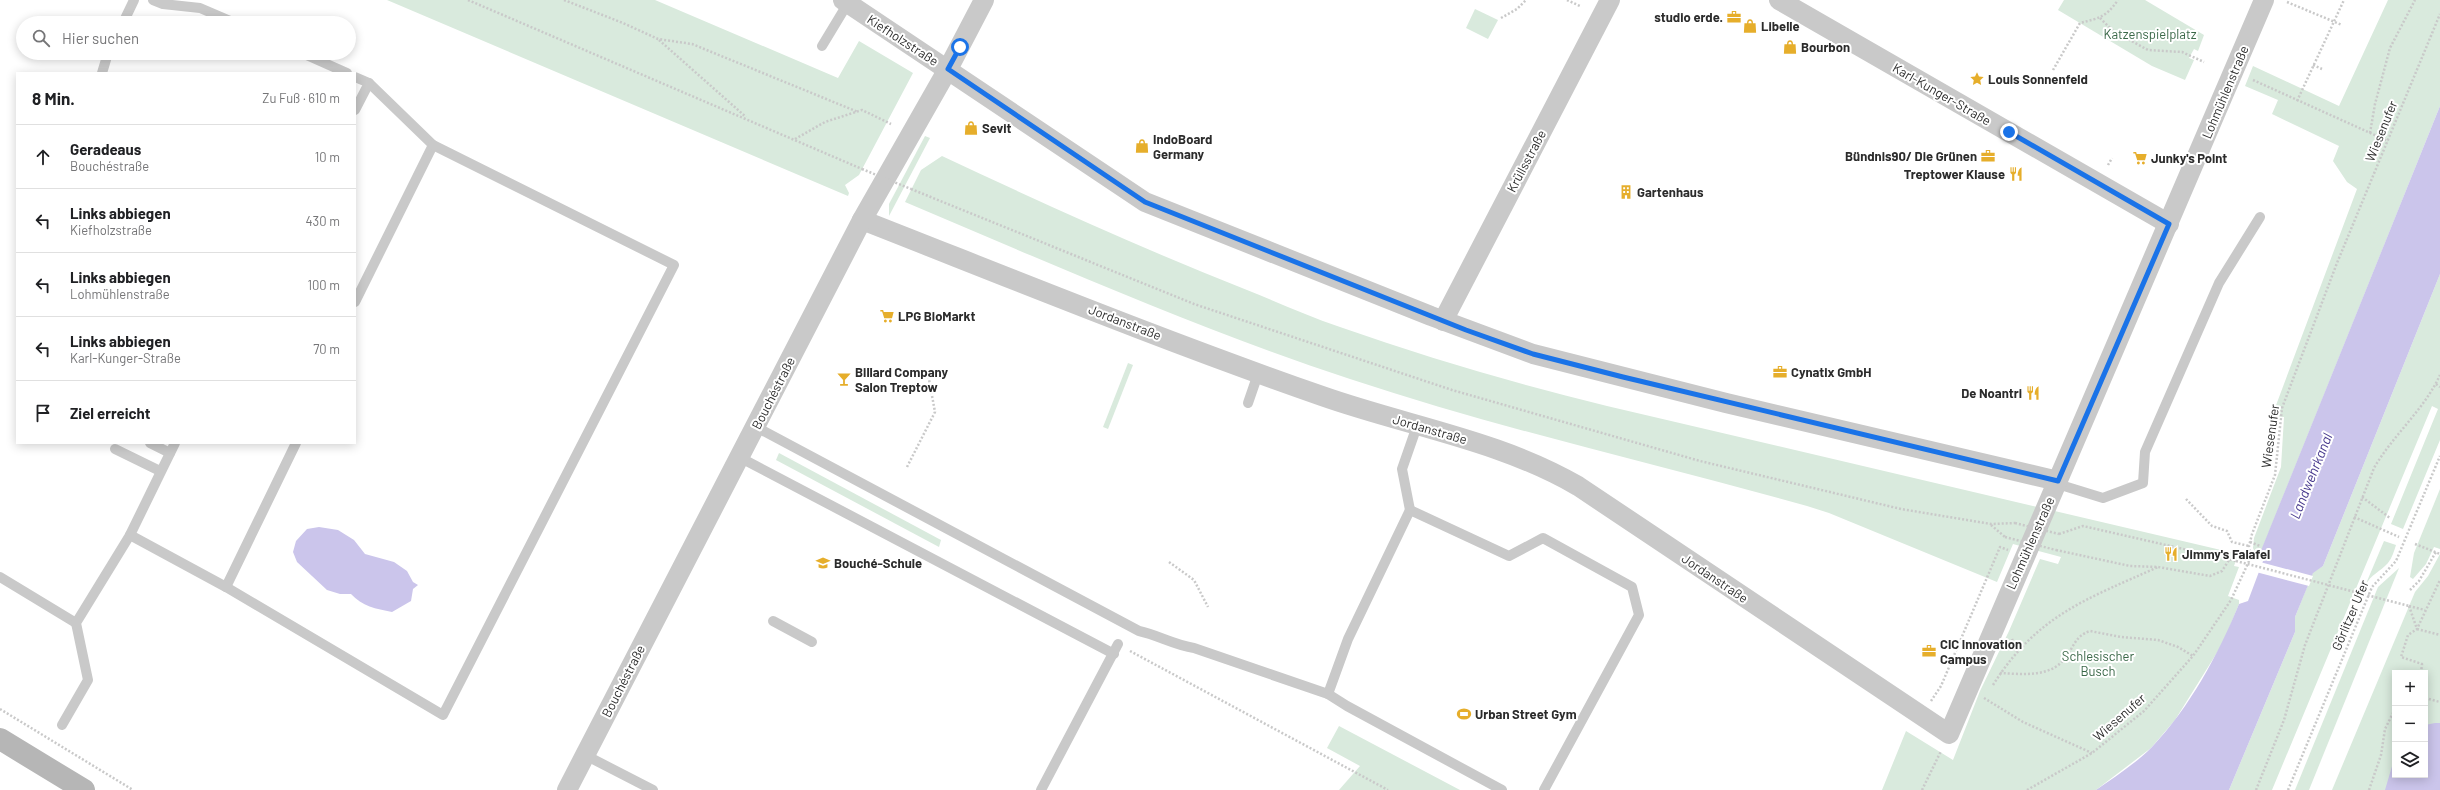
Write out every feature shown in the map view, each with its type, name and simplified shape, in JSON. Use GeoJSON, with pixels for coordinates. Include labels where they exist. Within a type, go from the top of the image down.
{"type":"FeatureCollection","features":[{"type":"Feature","properties":{"kind":"main road"},"geometry":{"type":"LineString","coordinates":[[0,739],[84,790]]}},
{"type":"Feature","properties":{"kind":"street","name":"Bouchéstraße"},"geometry":{"type":"LineString","coordinates":[[567,790],[862,220],[948,69],[984,0]]}},
{"type":"Feature","properties":{"kind":"street","name":"Krüllsstraße"},"geometry":{"type":"LineString","coordinates":[[1443,321],[1610,0]]}},
{"type":"Feature","properties":{"kind":"street","name":"Karl-Kunger-Straße"},"geometry":{"type":"LineString","coordinates":[[1779,0],[2169,224]]}},
{"type":"Feature","properties":{"kind":"street","name":"Lohmühlenstraße"},"geometry":{"type":"LineString","coordinates":[[1949,734],[2024,554],[2058,481],[2264,0]]}},
{"type":"Feature","properties":{"kind":"street","name":"Kiefholzstraße"},"geometry":{"type":"LineString","coordinates":[[846,2],[1145,202],[1443,321],[1540,356],[1726,403],[2058,481]]}},
{"type":"Feature","properties":{"kind":"street","name":"Jordanstraße"},"geometry":{"type":"LineString","coordinates":[[862,220],[1258,374],[1417,426],[1512,454],[1548,469],[1578,486],[1949,734]]}},
{"type":"Feature","properties":{"kind":"lane"},"geometry":{"type":"LineString","coordinates":[[126,16],[134,0]]}},
{"type":"Feature","properties":{"kind":"lane"},"geometry":{"type":"LineString","coordinates":[[153,0],[163,4],[200,8],[219,16]]}},
{"type":"Feature","properties":{"kind":"lane"},"geometry":{"type":"LineString","coordinates":[[822,46],[846,2]]}},
{"type":"Feature","properties":{"kind":"lane"},"geometry":{"type":"LineString","coordinates":[[102,72],[106,60]]}},
{"type":"Feature","properties":{"kind":"lane"},"geometry":{"type":"LineString","coordinates":[[318,60],[345,72]]}},
{"type":"Feature","properties":{"kind":"lane"},"geometry":{"type":"LineString","coordinates":[[130,535],[226,586],[443,715],[674,265],[433,145],[369,83],[356,77]]}},
{"type":"Feature","properties":{"kind":"lane"},"geometry":{"type":"LineString","coordinates":[[356,108],[369,83]]}},
{"type":"Feature","properties":{"kind":"lane"},"geometry":{"type":"LineString","coordinates":[[356,300],[433,145]]}},
{"type":"Feature","properties":{"kind":"lane"},"geometry":{"type":"LineString","coordinates":[[2058,481],[2064,486],[2103,498],[2143,483],[2145,452],[2219,283],[2260,217]]}},
{"type":"Feature","properties":{"kind":"lane"},"geometry":{"type":"LineString","coordinates":[[1248,402],[1258,374]]}},
{"type":"Feature","properties":{"kind":"lane"},"geometry":{"type":"LineString","coordinates":[[1328,694],[1348,638],[1410,510],[1402,469],[1417,426]]}},
{"type":"Feature","properties":{"kind":"lane"},"geometry":{"type":"LineString","coordinates":[[756,427],[1139,632],[1154,634],[1175,645],[1194,648],[1328,694],[1347,706],[1502,790]]}},
{"type":"Feature","properties":{"kind":"lane"},"geometry":{"type":"LineString","coordinates":[[152,444],[170,453]]}},
{"type":"Feature","properties":{"kind":"lane"},"geometry":{"type":"LineString","coordinates":[[62,725],[88,680],[76,623],[130,535],[174,444]]}},
{"type":"Feature","properties":{"kind":"lane"},"geometry":{"type":"LineString","coordinates":[[226,586],[296,444]]}},
{"type":"Feature","properties":{"kind":"lane"},"geometry":{"type":"LineString","coordinates":[[115,450],[160,471]]}},
{"type":"Feature","properties":{"kind":"lane"},"geometry":{"type":"LineString","coordinates":[[739,457],[1116,649],[1041,790]]}},
{"type":"Feature","properties":{"kind":"lane"},"geometry":{"type":"LineString","coordinates":[[1410,510],[1509,556],[1543,538],[1632,587],[1639,615],[1544,790]]}},
{"type":"Feature","properties":{"kind":"lane"},"geometry":{"type":"LineString","coordinates":[[0,577],[76,623]]}},
{"type":"Feature","properties":{"kind":"lane"},"geometry":{"type":"LineString","coordinates":[[773,621],[812,642]]}},
{"type":"Feature","properties":{"kind":"lane"},"geometry":{"type":"LineString","coordinates":[[585,755],[653,790]]}},
{"type":"Feature","properties":{"kind":"path"},"geometry":{"type":"LineString","coordinates":[[468,0],[862,169],[1194,304],[1452,390],[1700,461],[1901,509],[1991,524],[2015,523],[2059,534],[2083,526],[2236,561],[2425,610]]}},
{"type":"Feature","properties":{"kind":"path"},"geometry":{"type":"LineString","coordinates":[[564,0],[623,22],[658,39],[748,119]]}},
{"type":"Feature","properties":{"kind":"path"},"geometry":{"type":"LineString","coordinates":[[1501,18],[1509,15],[1526,0]]}},
{"type":"Feature","properties":{"kind":"path"},"geometry":{"type":"LineString","coordinates":[[1567,0],[1580,6]]}},
{"type":"Feature","properties":{"kind":"path"},"geometry":{"type":"LineString","coordinates":[[2053,70],[2080,23],[2100,18],[2108,14],[2118,0]]}},
{"type":"Feature","properties":{"kind":"path"},"geometry":{"type":"LineString","coordinates":[[2297,101],[2344,0]]}},
{"type":"Feature","properties":{"kind":"path"},"geometry":{"type":"LineString","coordinates":[[2370,133],[2375,104],[2390,48],[2415,0]]}},
{"type":"Feature","properties":{"kind":"path"},"geometry":{"type":"LineString","coordinates":[[2287,2],[2342,25]]}},
{"type":"Feature","properties":{"kind":"path","name":"Wiesenufer"},"geometry":{"type":"LineString","coordinates":[[2027,790],[2092,753],[2144,711],[2194,656],[2237,589],[2250,559],[2250,542],[2274,475],[2282,408],[2337,263],[2440,14]]}},
{"type":"Feature","properties":{"kind":"path"},"geometry":{"type":"LineString","coordinates":[[2100,18],[2113,31],[2148,50],[2182,52],[2204,62]]}},
{"type":"Feature","properties":{"kind":"path"},"geometry":{"type":"LineString","coordinates":[[658,39],[692,44],[858,112]]}},
{"type":"Feature","properties":{"kind":"path"},"geometry":{"type":"LineString","coordinates":[[2313,65],[2322,69]]}},
{"type":"Feature","properties":{"kind":"path"},"geometry":{"type":"LineString","coordinates":[[2253,80],[2388,141]]}},
{"type":"Feature","properties":{"kind":"path"},"geometry":{"type":"LineString","coordinates":[[795,139],[825,122],[862,110],[891,124]]}},
{"type":"Feature","properties":{"kind":"path"},"geometry":{"type":"LineString","coordinates":[[2108,165],[2112,158]]}},
{"type":"Feature","properties":{"kind":"path"},"geometry":{"type":"LineString","coordinates":[[907,467],[935,412],[928,374]]}},
{"type":"Feature","properties":{"kind":"path"},"geometry":{"type":"LineString","coordinates":[[2256,790],[2284,720],[2305,646],[2362,497],[2386,447],[2416,413],[2436,384],[2440,374]]}},
{"type":"Feature","properties":{"kind":"path"},"geometry":{"type":"LineString","coordinates":[[2436,384],[2440,387]]}},
{"type":"Feature","properties":{"kind":"path","name":"Görlitzer Ufer"},"geometry":{"type":"LineString","coordinates":[[2288,790],[2372,587],[2396,561],[2440,456]]}},
{"type":"Feature","properties":{"kind":"path"},"geometry":{"type":"LineString","coordinates":[[2362,497],[2390,518]]}},
{"type":"Feature","properties":{"kind":"path"},"geometry":{"type":"LineString","coordinates":[[2186,499],[2212,526],[2227,531],[2232,542],[2249,546]]}},
{"type":"Feature","properties":{"kind":"path"},"geometry":{"type":"LineString","coordinates":[[2354,517],[2399,537]]}},
{"type":"Feature","properties":{"kind":"path"},"geometry":{"type":"LineString","coordinates":[[1991,524],[2005,537],[2130,566],[2158,567],[2210,576],[2222,571],[2229,560]]}},
{"type":"Feature","properties":{"kind":"path"},"geometry":{"type":"LineString","coordinates":[[2250,542],[2260,546]]}},
{"type":"Feature","properties":{"kind":"path"},"geometry":{"type":"LineString","coordinates":[[2415,544],[2440,554]]}},
{"type":"Feature","properties":{"kind":"path"},"geometry":{"type":"LineString","coordinates":[[1921,715],[1941,686],[2000,547],[2012,551]]}},
{"type":"Feature","properties":{"kind":"path"},"geometry":{"type":"LineString","coordinates":[[2410,590],[2419,581],[2436,552]]}},
{"type":"Feature","properties":{"kind":"path"},"geometry":{"type":"LineString","coordinates":[[1169,562],[1194,580],[1208,607]]}},
{"type":"Feature","properties":{"kind":"path"},"geometry":{"type":"LineString","coordinates":[[1981,705],[2000,673],[2016,651],[2057,616],[2083,600],[2158,567]]}},
{"type":"Feature","properties":{"kind":"path"},"geometry":{"type":"LineString","coordinates":[[2421,670],[2422,664],[2401,657],[2408,635],[2418,629],[2425,610],[2440,580]]}},
{"type":"Feature","properties":{"kind":"path"},"geometry":{"type":"LineString","coordinates":[[2409,606],[2418,629]]}},
{"type":"Feature","properties":{"kind":"path"},"geometry":{"type":"LineString","coordinates":[[2418,629],[2440,635]]}},
{"type":"Feature","properties":{"kind":"path"},"geometry":{"type":"LineString","coordinates":[[2000,673],[2031,674],[2057,666],[2066,658],[2078,638],[2090,631],[2121,637],[2158,640],[2194,656]]}},
{"type":"Feature","properties":{"kind":"path"},"geometry":{"type":"LineString","coordinates":[[1981,696],[2023,722],[2092,753]]}},
{"type":"Feature","properties":{"kind":"path"},"geometry":{"type":"LineString","coordinates":[[2428,699],[2440,702]]}},
{"type":"Feature","properties":{"kind":"path"},"geometry":{"type":"LineString","coordinates":[[0,709],[133,790]]}},
{"type":"Feature","properties":{"kind":"path"},"geometry":{"type":"LineString","coordinates":[[2369,790],[2381,755],[2385,729],[2392,715]]}},
{"type":"Feature","properties":{"kind":"path"},"geometry":{"type":"LineString","coordinates":[[1922,790],[1949,734]]}},
{"type":"Feature","properties":{"kind":"green space"},"geometry":{"type":"Polygon","coordinates":[[[387,0],[655,0],[838,78],[859,41],[913,73],[859,175],[845,185],[849,193],[848,196],[387,0]]]}},
{"type":"Feature","properties":{"kind":"green space","name":"Katzenspielplatz"},"geometry":{"type":"Polygon","coordinates":[[[2064,0],[2145,0],[2204,35],[2198,51],[2194,49],[2189,58],[2194,60],[2185,80],[2152,66],[2058,10],[2064,0]]]}},
{"type":"Feature","properties":{"kind":"green space"},"geometry":{"type":"Polygon","coordinates":[[[2388,0],[2440,0],[2440,106],[2258,559],[2253,548],[2254,538],[2281,467],[2284,417],[2272,416],[2357,189],[2347,182],[2333,161],[2339,146],[2272,114],[2278,100],[2245,86],[2253,66],[2339,106],[2388,0]]]}},
{"type":"Feature","properties":{"kind":"green space"},"geometry":{"type":"Polygon","coordinates":[[[1475,9],[1498,20],[1488,39],[1466,28],[1475,9]]]}},
{"type":"Feature","properties":{"kind":"green space"},"geometry":{"type":"Polygon","coordinates":[[[925,136],[930,138],[889,216],[889,204],[925,136]]]}},
{"type":"Feature","properties":{"kind":"green space","name":"Schlesischer Busch"},"geometry":{"type":"Polygon","coordinates":[[[942,156],[1093,225],[1304,314],[1439,360],[1506,380],[1607,406],[2238,554],[2234,566],[2239,567],[2228,596],[2239,600],[2239,604],[2223,643],[2175,720],[2151,748],[2096,790],[1882,790],[1906,731],[1953,760],[1980,691],[2009,631],[2040,559],[2058,564],[2061,557],[2013,544],[1997,582],[1829,513],[1807,506],[1463,414],[1293,360],[1126,295],[905,202],[921,170],[942,156]]]}},
{"type":"Feature","properties":{"kind":"green space"},"geometry":{"type":"Polygon","coordinates":[[[2440,274],[2440,440],[2403,529],[2391,524],[2438,409],[2432,406],[2272,790],[2229,790],[2295,632],[2295,617],[2313,572],[2323,566],[2440,274]]]}},
{"type":"Feature","properties":{"kind":"green space"},"geometry":{"type":"Polygon","coordinates":[[[1128,363],[1133,365],[1108,429],[1103,427],[1128,363]]]}},
{"type":"Feature","properties":{"kind":"green space"},"geometry":{"type":"Polygon","coordinates":[[[779,453],[941,540],[939,547],[776,460],[779,453]]]}},
{"type":"Feature","properties":{"kind":"green space"},"geometry":{"type":"Polygon","coordinates":[[[2440,489],[2440,549],[2434,547],[2426,564],[2413,579],[2410,577],[2414,553],[2440,489]]]}},
{"type":"Feature","properties":{"kind":"green space"},"geometry":{"type":"Polygon","coordinates":[[[2384,541],[2396,545],[2391,559],[2367,582],[2365,586],[2384,541]]]}},
{"type":"Feature","properties":{"kind":"green space"},"geometry":{"type":"Polygon","coordinates":[[[2440,554],[2440,790],[2332,790],[2415,592],[2428,576],[2440,554]]]}},
{"type":"Feature","properties":{"kind":"green space"},"geometry":{"type":"Polygon","coordinates":[[[2399,568],[2309,790],[2295,790],[2378,587],[2399,568]]]}},
{"type":"Feature","properties":{"kind":"green space"},"geometry":{"type":"Polygon","coordinates":[[[1339,726],[1460,790],[1339,790],[1360,766],[1327,748],[1339,726]]]}},
{"type":"Feature","properties":{"kind":"water","name":"Landwehrkanal"},"geometry":{"type":"Polygon","coordinates":[[[2440,106],[2440,274],[2323,566],[2313,573],[2295,617],[2295,632],[2229,790],[2096,790],[2139,759],[2152,747],[2179,715],[2202,680],[2222,642],[2239,604],[2248,601],[2263,561],[2258,559],[2262,548],[2440,106]]]}},
{"type":"Feature","properties":{"kind":"water"},"geometry":{"type":"Polygon","coordinates":[[[319,527],[338,530],[354,540],[365,554],[394,562],[407,571],[413,582],[418,585],[413,589],[411,601],[392,612],[365,604],[351,594],[340,594],[327,590],[297,562],[293,552],[296,541],[307,529],[319,527]]]}},
{"type":"Feature","properties":{"kind":"water"},"geometry":{"type":"Polygon","coordinates":[[[2440,723],[2440,790],[2385,790],[2392,766],[2392,778],[2428,778],[2428,724],[2440,723]]]}},
{"type":"Feature","properties":{"kind":"pier"},"geometry":{"type":"Polygon","coordinates":[[[2260,562],[2313,576],[2309,586],[2256,572],[2260,562]]]}},
{"type":"Feature","properties":{"kind":"place","name":"studio erde."},"geometry":{"type":"Point","coordinates":[1734,17]}},
{"type":"Feature","properties":{"kind":"place","name":"Libelle"},"geometry":{"type":"Point","coordinates":[1750,26]}},
{"type":"Feature","properties":{"kind":"place","name":"Bourbon"},"geometry":{"type":"Point","coordinates":[1790,47]}},
{"type":"Feature","properties":{"kind":"place","name":"Louis Sonnenfeld"},"geometry":{"type":"Point","coordinates":[1977,79]}},
{"type":"Feature","properties":{"kind":"place","name":"Sevit"},"geometry":{"type":"Point","coordinates":[971,128]}},
{"type":"Feature","properties":{"kind":"place","name":"IndoBoard Germany"},"geometry":{"type":"Point","coordinates":[1142,146]}},
{"type":"Feature","properties":{"kind":"place","name":"Bündnis90/ Die Grünen"},"geometry":{"type":"Point","coordinates":[1988,156]}},
{"type":"Feature","properties":{"kind":"place","name":"Junky's Point"},"geometry":{"type":"Point","coordinates":[2140,158]}},
{"type":"Feature","properties":{"kind":"place","name":"Treptower Klause"},"geometry":{"type":"Point","coordinates":[2016,174]}},
{"type":"Feature","properties":{"kind":"place","name":"Gartenhaus"},"geometry":{"type":"Point","coordinates":[1626,192]}},
{"type":"Feature","properties":{"kind":"place","name":"LPG BioMarkt"},"geometry":{"type":"Point","coordinates":[887,316]}},
{"type":"Feature","properties":{"kind":"place","name":"Cynatix GmbH"},"geometry":{"type":"Point","coordinates":[1780,372]}},
{"type":"Feature","properties":{"kind":"place","name":"Billard Company Salon Treptow"},"geometry":{"type":"Point","coordinates":[844,379]}},
{"type":"Feature","properties":{"kind":"place","name":"De Noantri"},"geometry":{"type":"Point","coordinates":[2033,393]}},
{"type":"Feature","properties":{"kind":"place","name":"Jimmy's Falafel"},"geometry":{"type":"Point","coordinates":[2171,554]}},
{"type":"Feature","properties":{"kind":"place","name":"Bouché-Schule"},"geometry":{"type":"Point","coordinates":[823,563]}},
{"type":"Feature","properties":{"kind":"place","name":"CIC Innovation Campus"},"geometry":{"type":"Point","coordinates":[1929,651]}},
{"type":"Feature","properties":{"kind":"place","name":"Urban Street Gym"},"geometry":{"type":"Point","coordinates":[1464,714]}},
{"type":"Feature","properties":{"kind":"route"},"geometry":{"type":"LineString","coordinates":[[960,47],[948,69],[973,88],[1145,202],[1466,330],[1533,354],[1726,403],[2058,481],[2169,224],[2009,132]]}}]}
